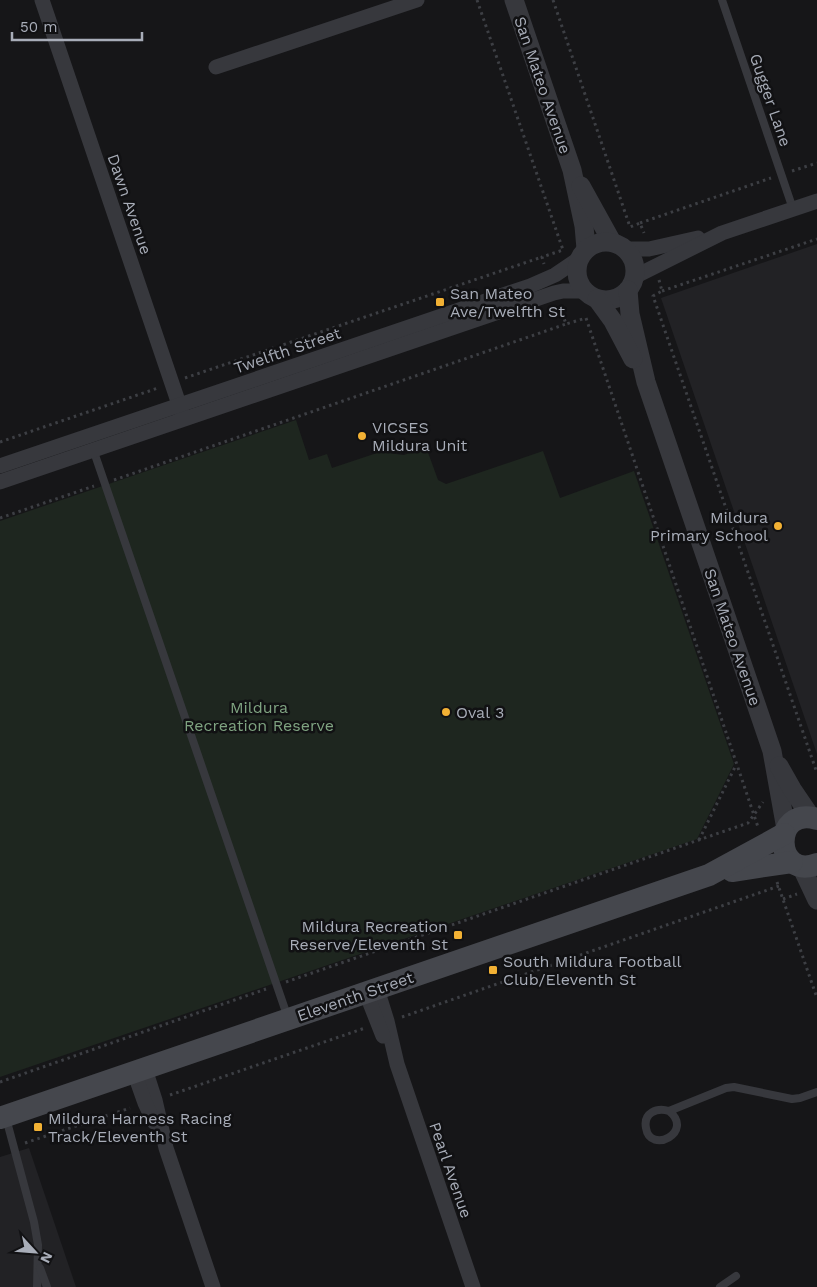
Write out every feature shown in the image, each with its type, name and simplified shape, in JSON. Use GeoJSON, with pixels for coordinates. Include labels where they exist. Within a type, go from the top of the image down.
{"type":"FeatureCollection","features":[{"type":"Feature","properties":{"kind":"main road","name":"Eleventh Street"},"geometry":{"type":"LineString","coordinates":[[766,856],[797,819],[814,818]]}},
{"type":"Feature","properties":{"kind":"main road"},"geometry":{"type":"LineString","coordinates":[[785,832],[782,842],[784,849],[804,864]]}},
{"type":"Feature","properties":{"kind":"main road","name":"Eleventh Street"},"geometry":{"type":"LineString","coordinates":[[3,1117],[709,874],[766,856],[804,864]]}},
{"type":"Feature","properties":{"kind":"street","name":"Dawn Avenue"},"geometry":{"type":"LineString","coordinates":[[42,0],[182,412]]}},
{"type":"Feature","properties":{"kind":"street"},"geometry":{"type":"LineString","coordinates":[[216,67],[417,0]]}},
{"type":"Feature","properties":{"kind":"street","name":"San Mateo Avenue"},"geometry":{"type":"LineString","coordinates":[[514,0],[572,170],[584,226],[583,254]]}},
{"type":"Feature","properties":{"kind":"street","name":"San Mateo Avenue"},"geometry":{"type":"LineString","coordinates":[[572,170],[618,246]]}},
{"type":"Feature","properties":{"kind":"street"},"geometry":{"type":"LineString","coordinates":[[722,234],[649,249],[618,246],[602,242],[594,244],[583,254],[577,266],[577,275],[580,284],[591,295],[614,299],[622,296],[631,284],[654,266],[722,234],[817,201]]}},
{"type":"Feature","properties":{"kind":"street"},"geometry":{"type":"LineString","coordinates":[[618,246],[634,262],[631,284]]}},
{"type":"Feature","properties":{"kind":"street","name":"Twelfth Street"},"geometry":{"type":"LineString","coordinates":[[0,482],[93,450],[182,412],[530,286],[549,278],[583,254]]}},
{"type":"Feature","properties":{"kind":"street","name":"San Mateo Avenue"},"geometry":{"type":"LineString","coordinates":[[631,284],[630,314],[646,382],[772,751],[792,789],[814,818]]}},
{"type":"Feature","properties":{"kind":"street","name":"Twelfth Street"},"geometry":{"type":"LineString","coordinates":[[0,466],[182,412],[554,293],[563,291],[591,295]]}},
{"type":"Feature","properties":{"kind":"street","name":"San Mateo Avenue"},"geometry":{"type":"LineString","coordinates":[[591,295],[613,321],[646,382]]}},
{"type":"Feature","properties":{"kind":"street","name":"San Mateo Avenue"},"geometry":{"type":"LineString","coordinates":[[772,751],[785,832]]}},
{"type":"Feature","properties":{"kind":"street"},"geometry":{"type":"LineString","coordinates":[[804,864],[817,900]]}},
{"type":"Feature","properties":{"kind":"street","name":"Pearl Avenue"},"geometry":{"type":"LineString","coordinates":[[371,991],[387,1021],[397,1064],[473,1287]]}},
{"type":"Feature","properties":{"kind":"street"},"geometry":{"type":"LineString","coordinates":[[140,1070],[155,1100],[166,1148],[214,1287]]}},
{"type":"Feature","properties":{"kind":"lane","name":"Gugger Lane"},"geometry":{"type":"LineString","coordinates":[[722,0],[793,209]]}},
{"type":"Feature","properties":{"kind":"lane"},"geometry":{"type":"LineString","coordinates":[[93,450],[288,1019]]}},
{"type":"Feature","properties":{"kind":"lane"},"geometry":{"type":"LineString","coordinates":[[669,1111],[673,1114],[677,1124],[674,1134],[670,1138],[660,1141],[650,1137],[646,1128],[647,1118],[654,1110],[664,1109],[669,1111],[726,1088],[734,1087],[792,1099],[817,1092]]}},
{"type":"Feature","properties":{"kind":"lane"},"geometry":{"type":"LineString","coordinates":[[3,1117],[34,1222],[38,1245],[38,1287]]}},
{"type":"Feature","properties":{"kind":"lane"},"geometry":{"type":"LineString","coordinates":[[38,1263],[47,1287]]}},
{"type":"Feature","properties":{"kind":"lane"},"geometry":{"type":"LineString","coordinates":[[720,1287],[736,1276]]}},
{"type":"Feature","properties":{"kind":"path"},"geometry":{"type":"LineString","coordinates":[[0,442],[562,250],[477,0]]}},
{"type":"Feature","properties":{"kind":"path"},"geometry":{"type":"LineString","coordinates":[[553,0],[630,227],[817,162]]}},
{"type":"Feature","properties":{"kind":"path"},"geometry":{"type":"LineString","coordinates":[[640,223],[649,249]]}},
{"type":"Feature","properties":{"kind":"path"},"geometry":{"type":"LineString","coordinates":[[817,239],[662,291],[653,296],[817,773]]}},
{"type":"Feature","properties":{"kind":"path"},"geometry":{"type":"LineString","coordinates":[[542,257],[549,278]]}},
{"type":"Feature","properties":{"kind":"path"},"geometry":{"type":"LineString","coordinates":[[654,266],[662,291]]}},
{"type":"Feature","properties":{"kind":"path"},"geometry":{"type":"LineString","coordinates":[[554,293],[566,324]]}},
{"type":"Feature","properties":{"kind":"path"},"geometry":{"type":"LineString","coordinates":[[0,518],[586,318],[737,764],[766,856],[779,886],[817,998]]}},
{"type":"Feature","properties":{"kind":"path"},"geometry":{"type":"LineString","coordinates":[[699,841],[737,764]]}},
{"type":"Feature","properties":{"kind":"path"},"geometry":{"type":"LineString","coordinates":[[0,1082],[276,985],[699,841],[748,823],[754,815]]}},
{"type":"Feature","properties":{"kind":"shaded area","name":"Mildura Primary School"},"geometry":{"type":"Polygon","coordinates":[[[817,244],[817,754],[661,298],[817,244]]]}},
{"type":"Feature","properties":{"kind":"shaded area"},"geometry":{"type":"Polygon","coordinates":[[[29,1148],[76,1287],[0,1287],[0,1157],[29,1148]]]}},
{"type":"Feature","properties":{"kind":"green space","name":"Mildura Recreation Reserve"},"geometry":{"type":"Polygon","coordinates":[[[296,420],[309,460],[327,454],[332,468],[380,452],[404,455],[426,447],[438,480],[446,484],[543,451],[560,498],[634,471],[734,764],[697,839],[0,1077],[0,521],[296,420]]]}},
{"type":"Feature","properties":{"kind":"place","name":"San Mateo Ave/Twelfth St"},"geometry":{"type":"Point","coordinates":[440,302]}},
{"type":"Feature","properties":{"kind":"place","name":"VICSES Mildura Unit"},"geometry":{"type":"Point","coordinates":[362,436]}},
{"type":"Feature","properties":{"kind":"place","name":"Mildura Primary School"},"geometry":{"type":"Point","coordinates":[778,526]}},
{"type":"Feature","properties":{"kind":"place","name":"Oval 3"},"geometry":{"type":"Point","coordinates":[446,712]}},
{"type":"Feature","properties":{"kind":"place","name":"Mildura Recreation Reserve/Eleventh St"},"geometry":{"type":"Point","coordinates":[458,935]}},
{"type":"Feature","properties":{"kind":"place","name":"South Mildura Football Club/Eleventh St"},"geometry":{"type":"Point","coordinates":[493,970]}},
{"type":"Feature","properties":{"kind":"place","name":"Mildura Harness Racing Track/Eleventh St"},"geometry":{"type":"Point","coordinates":[38,1127]}}]}
